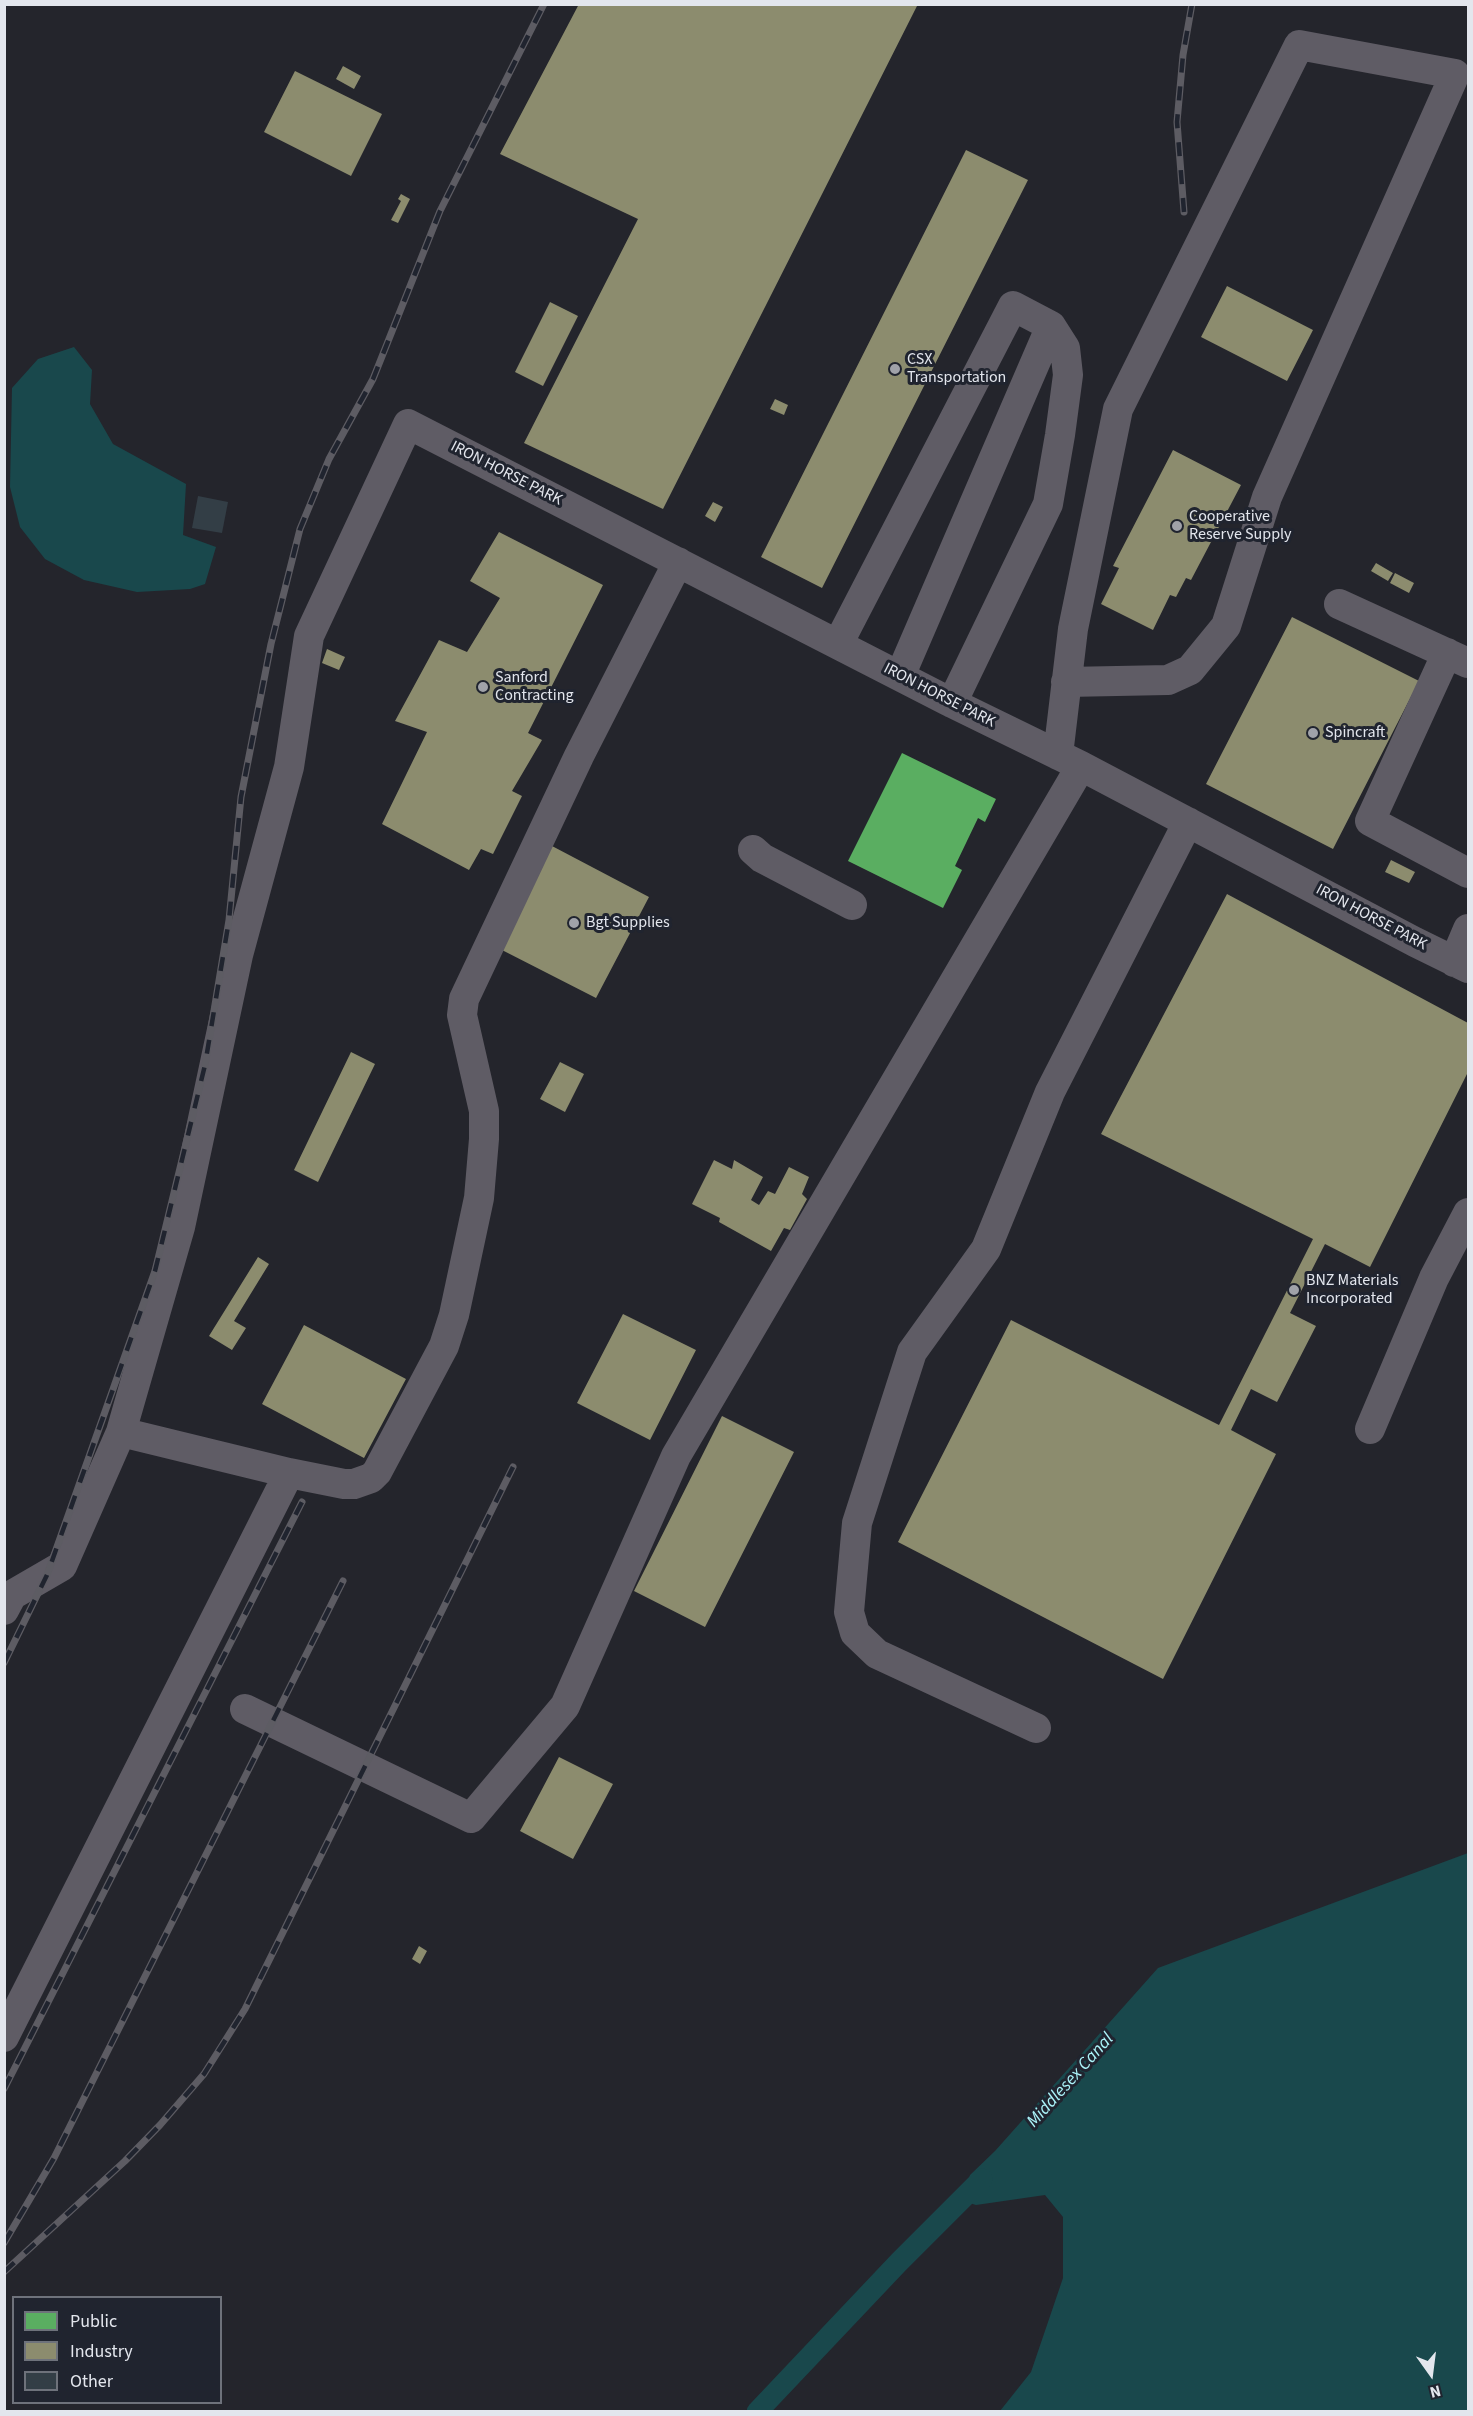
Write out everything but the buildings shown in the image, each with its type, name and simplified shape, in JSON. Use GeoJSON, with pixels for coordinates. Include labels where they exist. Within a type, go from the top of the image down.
{"type":"FeatureCollection","features":[{"type":"Feature","properties":{"kind":"street"},"geometry":{"type":"LineString","coordinates":[[245,1709],[471,1818],[565,1706],[676,1456],[1069,760],[1066,682],[1072,629],[1118,409],[1299,45],[1455,74],[1267,498],[1226,626],[1190,670],[1168,680],[1066,682]]}},
{"type":"Feature","properties":{"kind":"street"},"geometry":{"type":"LineString","coordinates":[[838,644],[1013,306],[1051,326],[1065,348],[1068,375],[1048,504],[952,703]]}},
{"type":"Feature","properties":{"kind":"street"},"geometry":{"type":"LineString","coordinates":[[900,676],[1051,326]]}},
{"type":"Feature","properties":{"kind":"street","name":"IRON HORSE PARK"},"geometry":{"type":"LineString","coordinates":[[121,1432],[180,1227],[238,955],[290,767],[309,636],[408,424],[952,703],[1069,760],[1461,965]]}},
{"type":"Feature","properties":{"kind":"street"},"geometry":{"type":"LineString","coordinates":[[4,1610],[12,1595],[62,1566],[121,1432],[344,1484],[354,1484],[371,1478],[377,1472],[444,1346],[454,1315],[479,1197],[484,1111],[462,1015],[464,999],[579,756],[678,562]]}},
{"type":"Feature","properties":{"kind":"street"},"geometry":{"type":"LineString","coordinates":[[1339,604],[1458,658],[1370,821],[1468,873]]}},
{"type":"Feature","properties":{"kind":"street"},"geometry":{"type":"LineString","coordinates":[[1036,1728],[877,1654],[855,1634],[849,1612],[857,1523],[912,1352],[986,1249],[1050,1092],[1188,822]]}},
{"type":"Feature","properties":{"kind":"street"},"geometry":{"type":"LineString","coordinates":[[753,850],[762,858],[852,905]]}},
{"type":"Feature","properties":{"kind":"street"},"geometry":{"type":"LineString","coordinates":[[1461,965],[1468,929]]}},
{"type":"Feature","properties":{"kind":"street"},"geometry":{"type":"LineString","coordinates":[[1370,1429],[1434,1278],[1468,1213]]}},
{"type":"Feature","properties":{"kind":"street"},"geometry":{"type":"LineString","coordinates":[[4,2037],[289,1473]]}},
{"type":"Feature","properties":{"kind":"water"},"geometry":{"type":"Polygon","coordinates":[[[74,347],[92,370],[90,404],[113,444],[186,484],[183,535],[216,547],[205,584],[190,589],[137,592],[84,580],[45,559],[20,527],[10,487],[12,388],[38,359],[74,347]]]}},
{"type":"Feature","properties":{"kind":"water"},"geometry":{"type":"Polygon","coordinates":[[[1468,1853],[1468,2411],[1000,2411],[1031,2372],[1063,2278],[1063,2217],[1045,2195],[976,2205],[963,2201],[970,2175],[995,2151],[1158,1968],[1468,1853]]]}},
{"type":"Feature","properties":{"kind":"waterway","name":"Middlesex Canal"},"geometry":{"type":"LineString","coordinates":[[757,2412],[899,2262],[982,2179]]}},
{"type":"Feature","properties":{"kind":"railway"},"geometry":{"type":"LineString","coordinates":[[4,1663],[47,1575],[155,1271],[205,1065],[229,920],[241,797],[271,644],[300,529],[329,459],[373,379],[440,211],[544,4]]}},
{"type":"Feature","properties":{"kind":"railway"},"geometry":{"type":"LineString","coordinates":[[1184,212],[1177,122],[1183,55],[1192,4]]}},
{"type":"Feature","properties":{"kind":"railway"},"geometry":{"type":"LineString","coordinates":[[4,2272],[125,2161],[204,2074],[245,2009],[513,1467]]}},
{"type":"Feature","properties":{"kind":"railway"},"geometry":{"type":"LineString","coordinates":[[4,2089],[302,1502]]}},
{"type":"Feature","properties":{"kind":"railway"},"geometry":{"type":"LineString","coordinates":[[4,2243],[54,2158],[343,1581]]}},
{"type":"Feature","properties":{"kind":"place","name":"CSX Transportation"},"geometry":{"type":"Point","coordinates":[895,369]}},
{"type":"Feature","properties":{"kind":"place","name":"Cooperative Reserve Supply"},"geometry":{"type":"Point","coordinates":[1177,526]}},
{"type":"Feature","properties":{"kind":"place","name":"Sanford Contracting"},"geometry":{"type":"Point","coordinates":[483,687]}},
{"type":"Feature","properties":{"kind":"place","name":"Spincraft"},"geometry":{"type":"Point","coordinates":[1313,733]}},
{"type":"Feature","properties":{"kind":"place","name":"Bgt Supplies"},"geometry":{"type":"Point","coordinates":[574,923]}},
{"type":"Feature","properties":{"kind":"place","name":"BNZ Materials Incorporated"},"geometry":{"type":"Point","coordinates":[1294,1290]}}]}
